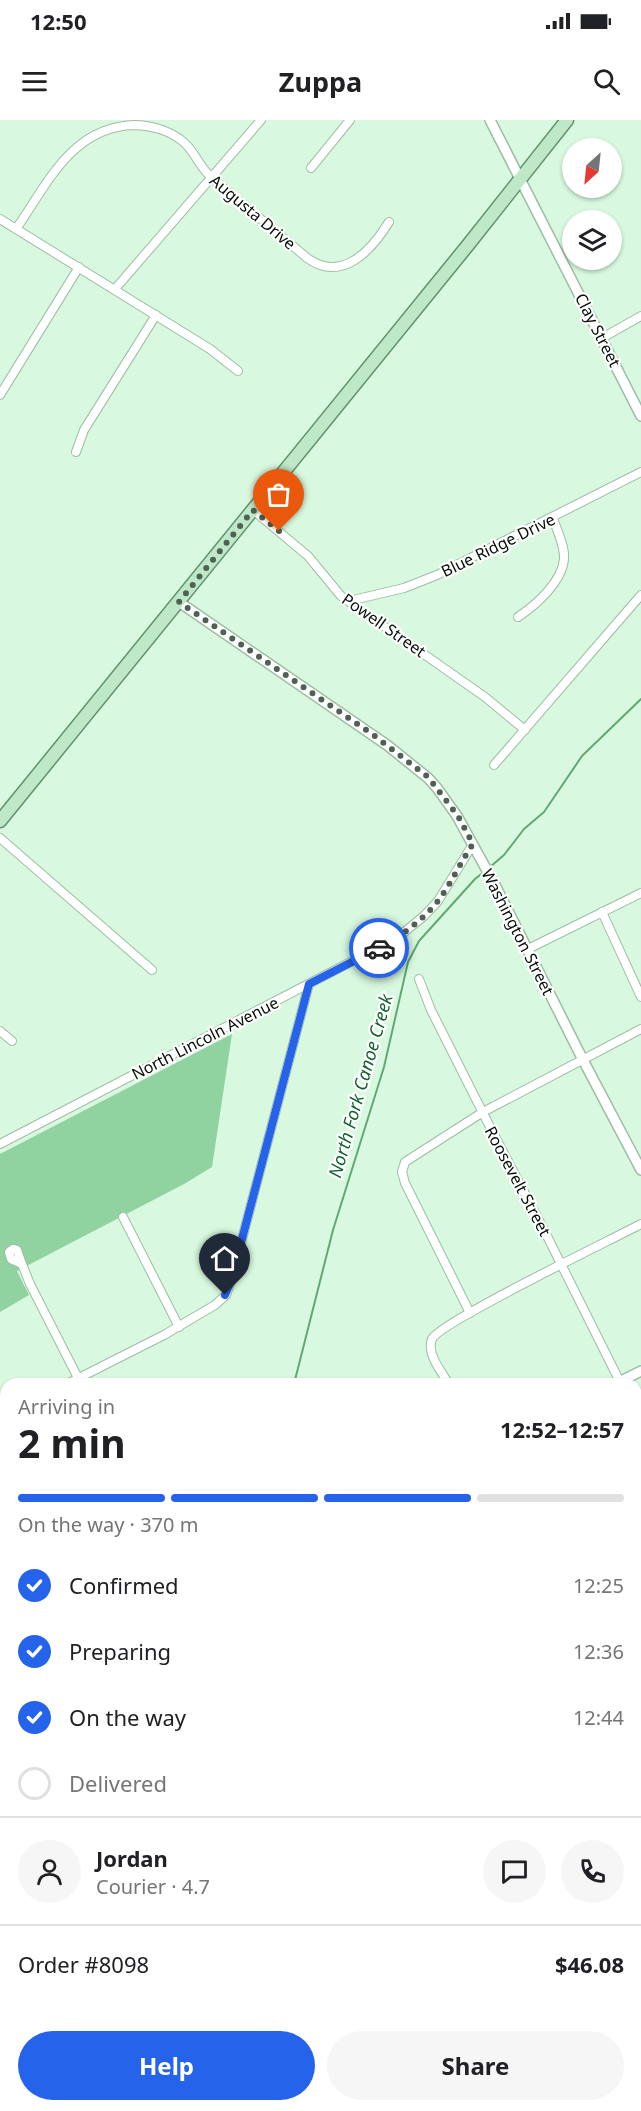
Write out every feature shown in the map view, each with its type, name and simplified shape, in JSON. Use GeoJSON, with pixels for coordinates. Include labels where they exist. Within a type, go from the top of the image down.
{"type":"FeatureCollection","features":[{"type":"Feature","properties":{"kind":"main road"},"geometry":{"type":"LineString","coordinates":[[0,821],[520,181],[567,120]]}},
{"type":"Feature","properties":{"kind":"street"},"geometry":{"type":"LineString","coordinates":[[115,290],[261,120]]}},
{"type":"Feature","properties":{"kind":"street"},"geometry":{"type":"LineString","coordinates":[[311,168],[350,120]]}},
{"type":"Feature","properties":{"kind":"street","name":"Clay Street"},"geometry":{"type":"LineString","coordinates":[[490,120],[641,416]]}},
{"type":"Feature","properties":{"kind":"street","name":"Augusta Drive"},"geometry":{"type":"LineString","coordinates":[[16,229],[48,180],[67,157],[89,137],[109,128],[139,125],[168,132],[190,148],[212,177],[307,258],[325,267],[338,267],[351,262],[373,243],[389,222]]}},
{"type":"Feature","properties":{"kind":"street"},"geometry":{"type":"LineString","coordinates":[[0,219],[210,349],[238,371]]}},
{"type":"Feature","properties":{"kind":"street"},"geometry":{"type":"LineString","coordinates":[[0,395],[79,267]]}},
{"type":"Feature","properties":{"kind":"street"},"geometry":{"type":"LineString","coordinates":[[76,452],[84,430],[156,315]]}},
{"type":"Feature","properties":{"kind":"street"},"geometry":{"type":"LineString","coordinates":[[602,338],[641,316]]}},
{"type":"Feature","properties":{"kind":"street","name":"Blue Ridge Drive"},"geometry":{"type":"LineString","coordinates":[[350,601],[420,582],[553,518],[641,472]]}},
{"type":"Feature","properties":{"kind":"street","name":"Powell Street"},"geometry":{"type":"LineString","coordinates":[[253,510],[308,556],[320,568],[336,592],[485,697],[525,730]]}},
{"type":"Feature","properties":{"kind":"street"},"geometry":{"type":"LineString","coordinates":[[518,617],[542,596],[562,569],[564,553],[553,518]]}},
{"type":"Feature","properties":{"kind":"street"},"geometry":{"type":"LineString","coordinates":[[495,765],[641,595]]}},
{"type":"Feature","properties":{"kind":"street","name":"Washington Street"},"geometry":{"type":"LineString","coordinates":[[179,602],[372,734],[428,777],[458,816],[528,949],[582,1060],[641,1170]]}},
{"type":"Feature","properties":{"kind":"street"},"geometry":{"type":"LineString","coordinates":[[0,838],[152,970]]}},
{"type":"Feature","properties":{"kind":"street","name":"North Lincoln Avenue"},"geometry":{"type":"LineString","coordinates":[[0,1144],[398,938],[438,901],[473,844]]}},
{"type":"Feature","properties":{"kind":"street"},"geometry":{"type":"LineString","coordinates":[[528,949],[641,892]]}},
{"type":"Feature","properties":{"kind":"street"},"geometry":{"type":"LineString","coordinates":[[602,912],[641,997]]}},
{"type":"Feature","properties":{"kind":"street"},"geometry":{"type":"LineString","coordinates":[[396,928],[398,938]]}},
{"type":"Feature","properties":{"kind":"street","name":"Roosevelt Street"},"geometry":{"type":"LineString","coordinates":[[419,980],[431,1010],[562,1265],[615,1378]]}},
{"type":"Feature","properties":{"kind":"street"},"geometry":{"type":"LineString","coordinates":[[22,1264],[78,1378],[179,1327],[215,1305],[229,1288],[309,984]]}},
{"type":"Feature","properties":{"kind":"street"},"geometry":{"type":"LineString","coordinates":[[470,1313],[405,1183],[403,1167],[409,1158],[483,1112],[641,1029]]}},
{"type":"Feature","properties":{"kind":"street"},"geometry":{"type":"LineString","coordinates":[[0,1031],[12,1041]]}},
{"type":"Feature","properties":{"kind":"street"},"geometry":{"type":"LineString","coordinates":[[123,1217],[179,1327]]}},
{"type":"Feature","properties":{"kind":"street"},"geometry":{"type":"LineString","coordinates":[[446,1378],[435,1358],[431,1342],[437,1332],[641,1224]]}},
{"type":"Feature","properties":{"kind":"street"},"geometry":{"type":"LineString","coordinates":[[627,1378],[641,1371]]}},
{"type":"Feature","properties":{"kind":"green space"},"geometry":{"type":"Polygon","coordinates":[[[232,1034],[212,1167],[184,1184],[17,1271],[29,1295],[0,1312],[0,1154],[232,1034]]]}},
{"type":"Feature","properties":{"kind":"waterway","name":"North Fork Canoe Creek"},"geometry":{"type":"LineString","coordinates":[[490,867],[504,855],[524,829],[544,812],[582,756],[641,699]]}},
{"type":"Feature","properties":{"kind":"waterway","name":"North Fork Canoe Creek"},"geometry":{"type":"LineString","coordinates":[[296,1378],[333,1230],[384,1067],[408,962],[419,941],[485,871]]}},
{"type":"Feature","properties":{"kind":"way so far"},"geometry":{"type":"LineString","coordinates":[[279,531],[253,510],[179,602],[372,734],[428,777],[458,816],[473,844],[431,909],[398,938],[379,948]]}},
{"type":"Feature","properties":{"kind":"route"},"geometry":{"type":"LineString","coordinates":[[225,1295],[231,1281],[309,984],[379,948]]}}]}
